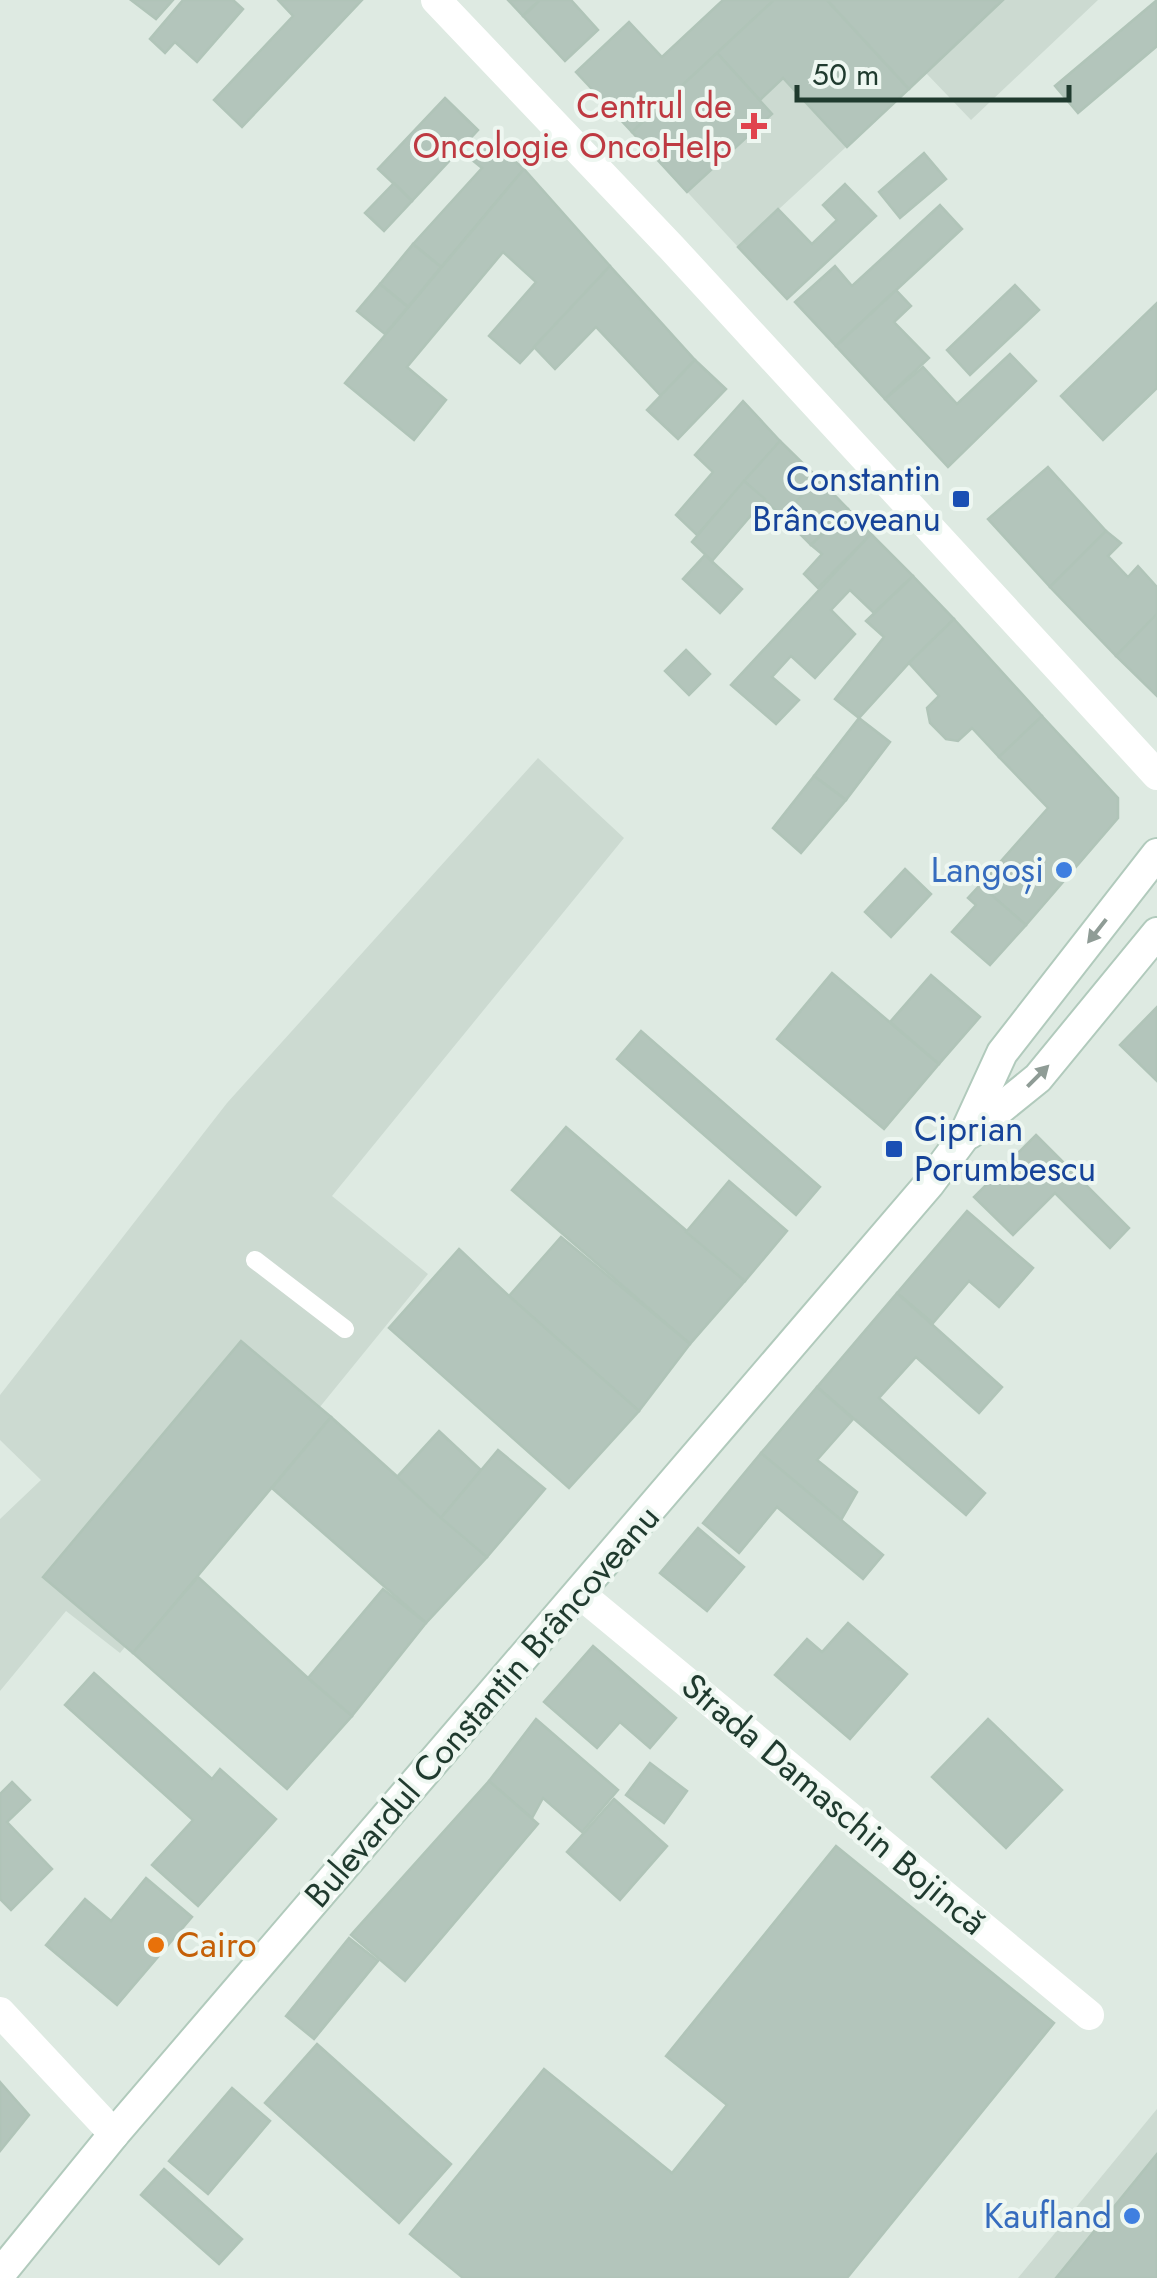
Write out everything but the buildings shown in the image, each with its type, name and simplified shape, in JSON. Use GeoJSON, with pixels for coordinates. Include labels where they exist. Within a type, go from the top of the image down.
{"type":"FeatureCollection","features":[{"type":"Feature","properties":{"kind":"main road"},"geometry":{"type":"LineString","coordinates":[[436,0],[684,261],[1157,775]]}},
{"type":"Feature","properties":{"kind":"main road","name":"Bulevardul Constantin Brâncoveanu"},"geometry":{"type":"LineString","coordinates":[[0,2274],[114,2134],[929,1184],[964,1138],[1002,1053],[1157,854]]}},
{"type":"Feature","properties":{"kind":"main road","name":"Bulevardul Constantin Brâncoveanu"},"geometry":{"type":"LineString","coordinates":[[964,1138],[1038,1078],[1157,932]]}},
{"type":"Feature","properties":{"kind":"main road","name":"Strada Damaschin Bojincă"},"geometry":{"type":"LineString","coordinates":[[580,1593],[1090,2015]]}},
{"type":"Feature","properties":{"kind":"main road"},"geometry":{"type":"LineString","coordinates":[[0,2012],[114,2134]]}},
{"type":"Feature","properties":{"kind":"lane"},"geometry":{"type":"LineString","coordinates":[[254,1260],[345,1329]]}},
{"type":"Feature","properties":{"kind":"shaded area","name":"Centrul de Oncologie OncoHelp"},"geometry":{"type":"Polygon","coordinates":[[[774,0],[1098,0],[971,120],[926,73],[738,247],[632,132],[774,0]]]}},
{"type":"Feature","properties":{"kind":"shaded area"},"geometry":{"type":"Polygon","coordinates":[[[538,758],[624,838],[332,1196],[428,1274],[120,1653],[66,1611],[0,1691],[0,1519],[41,1480],[0,1440],[0,1395],[227,1103],[538,758]]]}},
{"type":"Feature","properties":{"kind":"shaded area"},"geometry":{"type":"Polygon","coordinates":[[[1157,2109],[1157,2278],[1018,2278],[1157,2109]]]}},
{"type":"Feature","properties":{"kind":"place","name":"Centrul de Oncologie OncoHelp"},"geometry":{"type":"Point","coordinates":[754,126]}},
{"type":"Feature","properties":{"kind":"place","name":"Constantin Brâncoveanu"},"geometry":{"type":"Point","coordinates":[961,499]}},
{"type":"Feature","properties":{"kind":"place","name":"Langoși"},"geometry":{"type":"Point","coordinates":[1064,870]}},
{"type":"Feature","properties":{"kind":"place","name":"Ciprian Porumbescu"},"geometry":{"type":"Point","coordinates":[894,1149]}},
{"type":"Feature","properties":{"kind":"place","name":"Cairo"},"geometry":{"type":"Point","coordinates":[156,1945]}},
{"type":"Feature","properties":{"kind":"place","name":"Kaufland"},"geometry":{"type":"Point","coordinates":[1132,2216]}}]}
